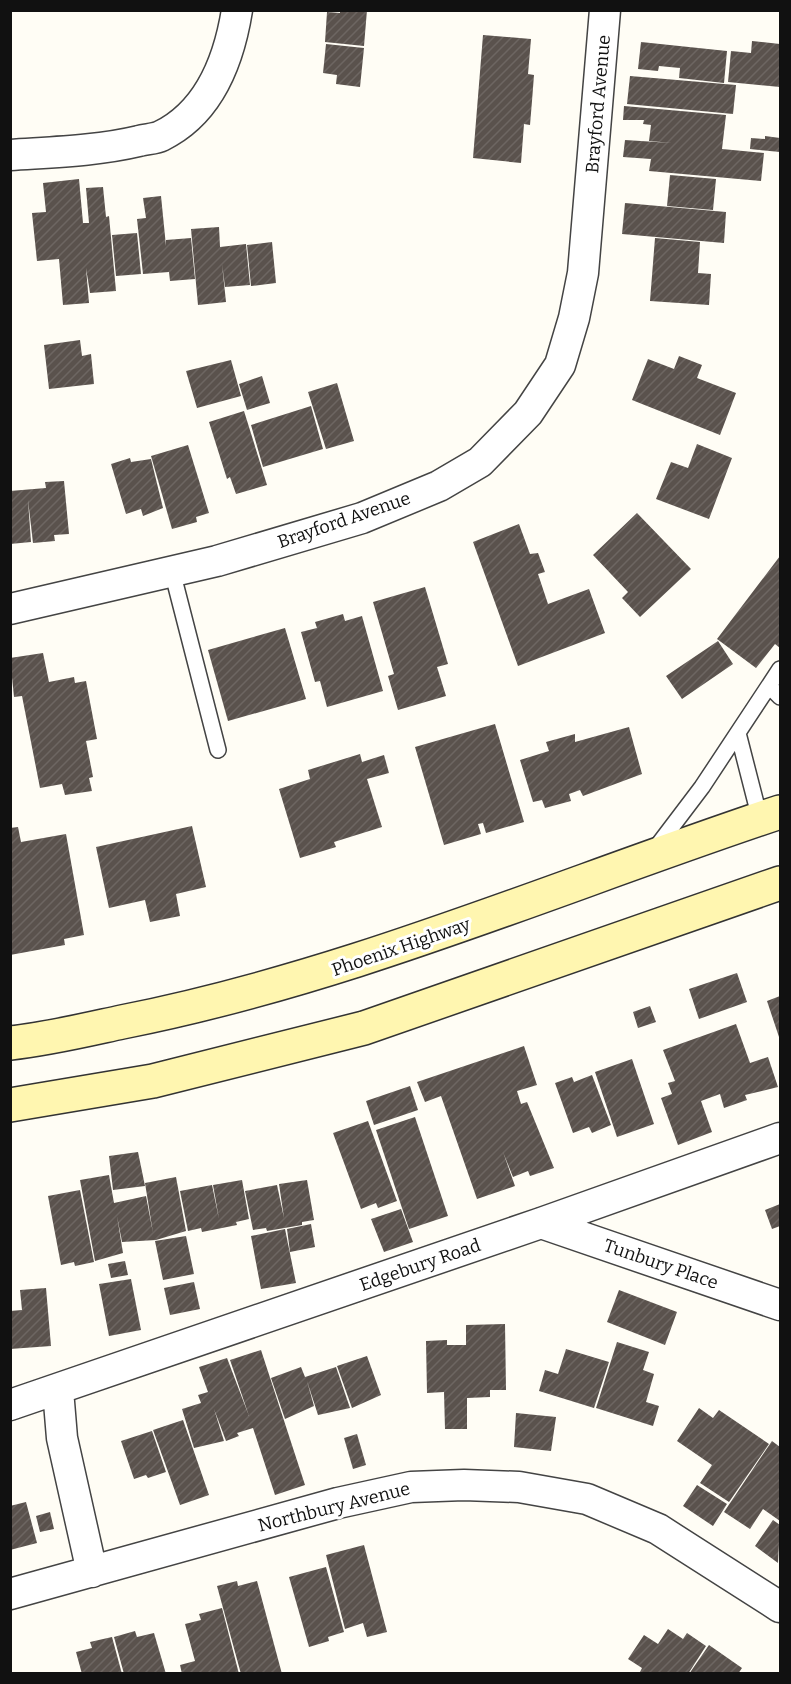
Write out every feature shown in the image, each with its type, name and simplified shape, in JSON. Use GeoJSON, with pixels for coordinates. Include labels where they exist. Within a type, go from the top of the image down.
{"type":"FeatureCollection","features":[{"type":"Feature","properties":{"kind":"main road","name":"Phoenix Highway"},"geometry":{"type":"LineString","coordinates":[[10,1043],[183,1010],[320,974],[436,936],[770,815]]}},
{"type":"Feature","properties":{"kind":"main road"},"geometry":{"type":"LineString","coordinates":[[10,1105],[153,1081],[364,1029],[780,883]]}},
{"type":"Feature","properties":{"kind":"street"},"geometry":{"type":"LineString","coordinates":[[10,155],[124,145],[161,136],[194,112],[219,77],[233,37],[237,10]]}},
{"type":"Feature","properties":{"kind":"street","name":"Brayford Avenue"},"geometry":{"type":"LineString","coordinates":[[10,609],[172,571],[362,518],[439,486],[480,462],[528,413],[560,365],[583,273],[605,10]]}},
{"type":"Feature","properties":{"kind":"street","name":"Edgebury Road"},"geometry":{"type":"LineString","coordinates":[[10,1405],[541,1223],[780,1138]]}},
{"type":"Feature","properties":{"kind":"street","name":"Tunbury Place"},"geometry":{"type":"LineString","coordinates":[[541,1223],[780,1305]]}},
{"type":"Feature","properties":{"kind":"street"},"geometry":{"type":"LineString","coordinates":[[58,1390],[62,1438],[92,1572]]}},
{"type":"Feature","properties":{"kind":"street","name":"Northbury Avenue"},"geometry":{"type":"LineString","coordinates":[[10,1594],[338,1503],[411,1487],[464,1485],[519,1487],[587,1499],[658,1529],[780,1607]]}},
{"type":"Feature","properties":{"kind":"lane"},"geometry":{"type":"LineString","coordinates":[[172,571],[219,750]]}},
{"type":"Feature","properties":{"kind":"lane"},"geometry":{"type":"LineString","coordinates":[[648,859],[702,788],[780,669]]}},
{"type":"Feature","properties":{"kind":"lane"},"geometry":{"type":"LineString","coordinates":[[769,686],[780,697]]}},
{"type":"Feature","properties":{"kind":"lane"},"geometry":{"type":"LineString","coordinates":[[738,733],[770,815]]}},
{"type":"Feature","properties":{"kind":"building"},"geometry":{"type":"Polygon","coordinates":[[[340,10],[367,10],[364,46],[325,42],[327,12],[340,13],[340,10]]]}},
{"type":"Feature","properties":{"kind":"building"},"geometry":{"type":"Polygon","coordinates":[[[483,35],[531,39],[528,74],[534,75],[532,101],[530,125],[524,124],[521,163],[473,158],[483,35]]]}},
{"type":"Feature","properties":{"kind":"building"},"geometry":{"type":"Polygon","coordinates":[[[752,41],[780,44],[780,87],[728,82],[731,51],[751,53],[752,41]]]}},
{"type":"Feature","properties":{"kind":"building"},"geometry":{"type":"Polygon","coordinates":[[[641,42],[727,51],[724,83],[679,78],[680,68],[659,66],[658,71],[638,69],[641,42]]]}},
{"type":"Feature","properties":{"kind":"building"},"geometry":{"type":"Polygon","coordinates":[[[326,44],[364,48],[360,87],[336,84],[337,75],[323,73],[326,44]]]}},
{"type":"Feature","properties":{"kind":"building"},"geometry":{"type":"Polygon","coordinates":[[[630,76],[736,85],[733,114],[627,104],[630,76]]]}},
{"type":"Feature","properties":{"kind":"building"},"geometry":{"type":"Polygon","coordinates":[[[624,106],[726,115],[722,149],[764,153],[761,181],[649,171],[651,159],[623,157],[625,140],[672,143],[649,141],[651,125],[643,124],[644,120],[623,120],[624,106]]]}},
{"type":"Feature","properties":{"kind":"building"},"geometry":{"type":"Polygon","coordinates":[[[765,136],[780,138],[780,152],[750,149],[751,138],[765,139],[765,136]]]}},
{"type":"Feature","properties":{"kind":"building"},"geometry":{"type":"Polygon","coordinates":[[[670,175],[716,179],[713,210],[667,206],[670,175]]]}},
{"type":"Feature","properties":{"kind":"building"},"geometry":{"type":"Polygon","coordinates":[[[79,179],[83,223],[89,223],[86,188],[103,187],[106,217],[109,216],[116,291],[90,293],[86,268],[89,303],[63,305],[59,259],[37,261],[32,213],[46,212],[43,183],[79,179]]]}},
{"type":"Feature","properties":{"kind":"building"},"geometry":{"type":"Polygon","coordinates":[[[161,196],[166,246],[166,240],[191,238],[195,279],[170,281],[169,272],[143,274],[137,219],[146,218],[143,198],[161,196]]]}},
{"type":"Feature","properties":{"kind":"building"},"geometry":{"type":"Polygon","coordinates":[[[625,203],[726,212],[724,243],[622,234],[625,203]]]}},
{"type":"Feature","properties":{"kind":"building"},"geometry":{"type":"Polygon","coordinates":[[[219,227],[220,247],[246,244],[250,285],[225,287],[222,264],[226,302],[198,305],[191,229],[219,227]]]}},
{"type":"Feature","properties":{"kind":"building"},"geometry":{"type":"Polygon","coordinates":[[[137,233],[141,274],[116,276],[112,235],[137,233]]]}},
{"type":"Feature","properties":{"kind":"building"},"geometry":{"type":"Polygon","coordinates":[[[655,238],[700,242],[698,273],[711,274],[709,305],[650,301],[655,238]]]}},
{"type":"Feature","properties":{"kind":"building"},"geometry":{"type":"Polygon","coordinates":[[[272,242],[276,283],[251,286],[247,245],[272,242]]]}},
{"type":"Feature","properties":{"kind":"building"},"geometry":{"type":"Polygon","coordinates":[[[80,340],[82,356],[91,354],[94,384],[49,389],[44,345],[80,340]]]}},
{"type":"Feature","properties":{"kind":"building"},"geometry":{"type":"Polygon","coordinates":[[[679,356],[702,365],[697,378],[736,393],[720,435],[632,400],[648,359],[674,369],[679,356]]]}},
{"type":"Feature","properties":{"kind":"building"},"geometry":{"type":"Polygon","coordinates":[[[231,360],[241,396],[197,408],[186,371],[231,360]]]}},
{"type":"Feature","properties":{"kind":"building"},"geometry":{"type":"Polygon","coordinates":[[[262,376],[270,403],[247,410],[239,384],[262,376]]]}},
{"type":"Feature","properties":{"kind":"building"},"geometry":{"type":"Polygon","coordinates":[[[337,383],[354,441],[326,449],[308,392],[337,383]]]}},
{"type":"Feature","properties":{"kind":"building"},"geometry":{"type":"Polygon","coordinates":[[[311,406],[323,449],[263,467],[251,425],[311,406]]]}},
{"type":"Feature","properties":{"kind":"building"},"geometry":{"type":"Polygon","coordinates":[[[244,411],[267,485],[236,494],[230,477],[227,479],[209,422],[244,411]]]}},
{"type":"Feature","properties":{"kind":"building"},"geometry":{"type":"Polygon","coordinates":[[[697,444],[732,458],[709,519],[656,499],[671,462],[688,468],[697,444]]]}},
{"type":"Feature","properties":{"kind":"building"},"geometry":{"type":"Polygon","coordinates":[[[188,445],[209,513],[196,517],[197,522],[172,529],[151,456],[188,445]]]}},
{"type":"Feature","properties":{"kind":"building"},"geometry":{"type":"Polygon","coordinates":[[[130,458],[131,462],[151,459],[163,508],[143,516],[141,509],[126,514],[111,464],[130,458]]]}},
{"type":"Feature","properties":{"kind":"building"},"geometry":{"type":"Polygon","coordinates":[[[64,481],[69,534],[54,535],[55,541],[33,543],[28,500],[31,542],[10,544],[10,491],[46,488],[45,482],[64,481]]]}},
{"type":"Feature","properties":{"kind":"building"},"geometry":{"type":"Polygon","coordinates":[[[637,513],[691,569],[640,617],[622,598],[628,592],[593,555],[637,513]]]}},
{"type":"Feature","properties":{"kind":"building"},"geometry":{"type":"Polygon","coordinates":[[[519,524],[530,554],[538,553],[545,572],[538,574],[548,604],[589,589],[605,633],[518,666],[473,542],[519,524]]]}},
{"type":"Feature","properties":{"kind":"building"},"geometry":{"type":"Polygon","coordinates":[[[780,556],[780,648],[775,644],[756,668],[717,639],[780,556]]]}},
{"type":"Feature","properties":{"kind":"building"},"geometry":{"type":"Polygon","coordinates":[[[425,587],[448,664],[437,667],[446,696],[398,710],[388,676],[394,674],[373,602],[425,587]]]}},
{"type":"Feature","properties":{"kind":"building"},"geometry":{"type":"Polygon","coordinates":[[[343,614],[345,621],[362,616],[383,691],[327,707],[320,681],[315,682],[301,632],[317,628],[315,622],[343,614]]]}},
{"type":"Feature","properties":{"kind":"building"},"geometry":{"type":"Polygon","coordinates":[[[285,628],[306,699],[228,721],[208,650],[285,628]]]}},
{"type":"Feature","properties":{"kind":"building"},"geometry":{"type":"Polygon","coordinates":[[[718,641],[733,664],[682,699],[666,676],[718,641]]]}},
{"type":"Feature","properties":{"kind":"building"},"geometry":{"type":"Polygon","coordinates":[[[43,653],[49,682],[74,677],[75,683],[86,681],[97,739],[86,741],[93,777],[89,778],[92,791],[65,795],[62,784],[40,788],[22,696],[14,697],[10,658],[43,653]]]}},
{"type":"Feature","properties":{"kind":"building"},"geometry":{"type":"Polygon","coordinates":[[[495,724],[524,822],[486,833],[483,823],[478,824],[481,834],[444,845],[415,747],[495,724]]]}},
{"type":"Feature","properties":{"kind":"building"},"geometry":{"type":"Polygon","coordinates":[[[629,727],[642,774],[583,796],[580,790],[569,794],[571,801],[545,808],[542,800],[533,802],[520,760],[549,751],[546,742],[575,734],[575,742],[629,727]]]}},
{"type":"Feature","properties":{"kind":"building"},"geometry":{"type":"Polygon","coordinates":[[[360,754],[362,762],[384,755],[389,773],[367,779],[382,827],[334,842],[336,847],[300,858],[279,789],[310,779],[308,770],[360,754]]]}},
{"type":"Feature","properties":{"kind":"building"},"geometry":{"type":"Polygon","coordinates":[[[192,826],[206,887],[176,894],[180,916],[150,922],[145,900],[109,908],[96,847],[192,826]]]}},
{"type":"Feature","properties":{"kind":"building"},"geometry":{"type":"Polygon","coordinates":[[[18,827],[21,842],[66,834],[84,935],[64,939],[65,945],[10,955],[10,828],[18,827]]]}},
{"type":"Feature","properties":{"kind":"building"},"geometry":{"type":"Polygon","coordinates":[[[737,973],[747,1002],[699,1019],[689,989],[737,973]]]}},
{"type":"Feature","properties":{"kind":"building"},"geometry":{"type":"Polygon","coordinates":[[[780,996],[780,1040],[767,1001],[780,996]]]}},
{"type":"Feature","properties":{"kind":"building"},"geometry":{"type":"Polygon","coordinates":[[[650,1006],[656,1022],[638,1028],[633,1012],[650,1006]]]}},
{"type":"Feature","properties":{"kind":"building"},"geometry":{"type":"Polygon","coordinates":[[[736,1024],[750,1063],[768,1057],[778,1087],[745,1095],[747,1100],[724,1108],[720,1094],[701,1101],[712,1132],[678,1145],[661,1098],[672,1094],[668,1083],[675,1081],[663,1050],[736,1024]]]}},
{"type":"Feature","properties":{"kind":"building"},"geometry":{"type":"Polygon","coordinates":[[[524,1046],[537,1085],[517,1091],[521,1104],[527,1102],[554,1168],[530,1176],[528,1171],[513,1177],[503,1152],[515,1186],[477,1199],[441,1096],[425,1102],[417,1082],[524,1046]]]}},
{"type":"Feature","properties":{"kind":"building"},"geometry":{"type":"Polygon","coordinates":[[[632,1059],[654,1124],[617,1137],[595,1072],[632,1059]]]}},
{"type":"Feature","properties":{"kind":"building"},"geometry":{"type":"Polygon","coordinates":[[[592,1075],[611,1125],[592,1133],[589,1127],[573,1133],[555,1083],[572,1077],[574,1082],[592,1075]]]}},
{"type":"Feature","properties":{"kind":"building"},"geometry":{"type":"Polygon","coordinates":[[[410,1086],[418,1110],[374,1125],[366,1101],[410,1086]]]}},
{"type":"Feature","properties":{"kind":"building"},"geometry":{"type":"Polygon","coordinates":[[[415,1117],[448,1216],[409,1229],[376,1130],[415,1117]]]}},
{"type":"Feature","properties":{"kind":"building"},"geometry":{"type":"Polygon","coordinates":[[[368,1121],[397,1201],[378,1208],[376,1203],[361,1209],[333,1133],[368,1121]]]}},
{"type":"Feature","properties":{"kind":"building"},"geometry":{"type":"Polygon","coordinates":[[[138,1152],[145,1186],[113,1190],[109,1156],[138,1152]]]}},
{"type":"Feature","properties":{"kind":"building"},"geometry":{"type":"Polygon","coordinates":[[[109,1175],[114,1203],[146,1196],[153,1233],[145,1183],[176,1177],[186,1231],[156,1240],[122,1242],[117,1216],[123,1253],[95,1261],[80,1180],[109,1175]]]}},
{"type":"Feature","properties":{"kind":"building"},"geometry":{"type":"Polygon","coordinates":[[[242,1180],[249,1219],[236,1222],[237,1225],[202,1232],[201,1228],[188,1231],[180,1191],[212,1185],[219,1219],[213,1185],[242,1180]]]}},
{"type":"Feature","properties":{"kind":"building"},"geometry":{"type":"Polygon","coordinates":[[[307,1180],[314,1220],[302,1222],[302,1225],[267,1231],[266,1228],[253,1230],[245,1191],[277,1185],[284,1218],[279,1184],[307,1180]]]}},
{"type":"Feature","properties":{"kind":"building"},"geometry":{"type":"Polygon","coordinates":[[[80,1190],[94,1262],[75,1266],[74,1262],[61,1265],[48,1196],[80,1190]]]}},
{"type":"Feature","properties":{"kind":"building"},"geometry":{"type":"Polygon","coordinates":[[[780,1204],[780,1226],[772,1229],[765,1210],[780,1204]]]}},
{"type":"Feature","properties":{"kind":"building"},"geometry":{"type":"Polygon","coordinates":[[[401,1209],[413,1242],[384,1252],[371,1219],[401,1209]]]}},
{"type":"Feature","properties":{"kind":"building"},"geometry":{"type":"Polygon","coordinates":[[[311,1224],[315,1247],[290,1252],[287,1229],[311,1224]]]}},
{"type":"Feature","properties":{"kind":"building"},"geometry":{"type":"Polygon","coordinates":[[[285,1229],[296,1283],[261,1289],[251,1236],[285,1229]]]}},
{"type":"Feature","properties":{"kind":"building"},"geometry":{"type":"Polygon","coordinates":[[[186,1236],[194,1274],[163,1280],[155,1241],[186,1236]]]}},
{"type":"Feature","properties":{"kind":"building"},"geometry":{"type":"Polygon","coordinates":[[[125,1261],[128,1275],[111,1278],[108,1264],[125,1261]]]}},
{"type":"Feature","properties":{"kind":"building"},"geometry":{"type":"Polygon","coordinates":[[[131,1279],[141,1330],[109,1336],[99,1284],[131,1279]]]}},
{"type":"Feature","properties":{"kind":"building"},"geometry":{"type":"Polygon","coordinates":[[[194,1282],[200,1309],[170,1315],[164,1288],[194,1282]]]}},
{"type":"Feature","properties":{"kind":"building"},"geometry":{"type":"Polygon","coordinates":[[[46,1288],[51,1346],[10,1349],[10,1311],[22,1310],[20,1290],[46,1288]]]}},
{"type":"Feature","properties":{"kind":"building"},"geometry":{"type":"Polygon","coordinates":[[[619,1290],[677,1312],[665,1345],[607,1322],[619,1290]]]}},
{"type":"Feature","properties":{"kind":"building"},"geometry":{"type":"Polygon","coordinates":[[[505,1324],[506,1390],[490,1390],[490,1397],[467,1398],[467,1429],[445,1429],[444,1392],[427,1393],[426,1341],[447,1340],[447,1345],[466,1345],[466,1325],[505,1324]]]}},
{"type":"Feature","properties":{"kind":"building"},"geometry":{"type":"Polygon","coordinates":[[[617,1342],[649,1352],[643,1370],[654,1374],[646,1402],[659,1406],[653,1426],[596,1408],[617,1342]]]}},
{"type":"Feature","properties":{"kind":"building"},"geometry":{"type":"Polygon","coordinates":[[[566,1349],[609,1362],[594,1408],[539,1391],[545,1370],[558,1374],[566,1349]]]}},
{"type":"Feature","properties":{"kind":"building"},"geometry":{"type":"Polygon","coordinates":[[[261,1350],[305,1485],[275,1495],[253,1428],[237,1433],[239,1436],[226,1441],[214,1409],[224,1441],[194,1448],[182,1409],[201,1403],[198,1395],[208,1392],[199,1367],[227,1358],[249,1416],[230,1360],[261,1350]]]}},
{"type":"Feature","properties":{"kind":"building"},"geometry":{"type":"Polygon","coordinates":[[[367,1356],[381,1395],[352,1408],[337,1366],[367,1356]]]}},
{"type":"Feature","properties":{"kind":"building"},"geometry":{"type":"Polygon","coordinates":[[[301,1367],[305,1377],[336,1367],[350,1408],[318,1415],[307,1381],[314,1406],[285,1419],[271,1378],[301,1367]]]}},
{"type":"Feature","properties":{"kind":"building"},"geometry":{"type":"Polygon","coordinates":[[[699,1408],[713,1418],[719,1410],[769,1444],[729,1502],[700,1483],[712,1465],[677,1441],[699,1408]]]}},
{"type":"Feature","properties":{"kind":"building"},"geometry":{"type":"Polygon","coordinates":[[[516,1413],[556,1417],[551,1451],[514,1447],[516,1413]]]}},
{"type":"Feature","properties":{"kind":"building"},"geometry":{"type":"Polygon","coordinates":[[[183,1420],[209,1495],[180,1505],[153,1430],[183,1420]]]}},
{"type":"Feature","properties":{"kind":"building"},"geometry":{"type":"Polygon","coordinates":[[[152,1431],[166,1472],[148,1478],[146,1475],[134,1479],[121,1441],[152,1431]]]}},
{"type":"Feature","properties":{"kind":"building"},"geometry":{"type":"Polygon","coordinates":[[[357,1434],[366,1465],[353,1469],[344,1438],[357,1434]]]}},
{"type":"Feature","properties":{"kind":"building"},"geometry":{"type":"Polygon","coordinates":[[[772,1441],[780,1447],[780,1521],[763,1509],[750,1529],[724,1512],[772,1441]]]}},
{"type":"Feature","properties":{"kind":"building"},"geometry":{"type":"Polygon","coordinates":[[[697,1485],[727,1504],[713,1526],[683,1506],[697,1485]]]}},
{"type":"Feature","properties":{"kind":"building"},"geometry":{"type":"Polygon","coordinates":[[[26,1502],[37,1543],[10,1550],[10,1506],[26,1502]]]}},
{"type":"Feature","properties":{"kind":"building"},"geometry":{"type":"Polygon","coordinates":[[[50,1512],[54,1529],[40,1532],[36,1516],[50,1512]]]}},
{"type":"Feature","properties":{"kind":"building"},"geometry":{"type":"Polygon","coordinates":[[[773,1520],[780,1525],[778,1563],[755,1546],[773,1520]]]}},
{"type":"Feature","properties":{"kind":"building"},"geometry":{"type":"Polygon","coordinates":[[[364,1545],[387,1632],[367,1637],[363,1623],[345,1629],[326,1555],[364,1545]]]}},
{"type":"Feature","properties":{"kind":"building"},"geometry":{"type":"Polygon","coordinates":[[[326,1567],[344,1632],[328,1637],[329,1641],[309,1647],[289,1577],[326,1567]]]}},
{"type":"Feature","properties":{"kind":"building"},"geometry":{"type":"Polygon","coordinates":[[[237,1581],[238,1586],[257,1581],[282,1674],[241,1674],[217,1586],[237,1581]]]}},
{"type":"Feature","properties":{"kind":"building"},"geometry":{"type":"Polygon","coordinates":[[[222,1608],[239,1674],[182,1674],[180,1665],[195,1661],[185,1624],[201,1620],[199,1614],[222,1608]]]}},
{"type":"Feature","properties":{"kind":"building"},"geometry":{"type":"Polygon","coordinates":[[[668,1629],[683,1639],[687,1633],[706,1646],[688,1674],[639,1674],[642,1668],[628,1659],[644,1635],[658,1644],[668,1629]]]}},
{"type":"Feature","properties":{"kind":"building"},"geometry":{"type":"Polygon","coordinates":[[[135,1631],[137,1637],[154,1633],[166,1674],[124,1674],[114,1637],[135,1631]]]}},
{"type":"Feature","properties":{"kind":"building"},"geometry":{"type":"Polygon","coordinates":[[[112,1637],[122,1674],[82,1674],[76,1652],[92,1648],[90,1642],[112,1637]]]}},
{"type":"Feature","properties":{"kind":"building"},"geometry":{"type":"Polygon","coordinates":[[[709,1645],[742,1668],[738,1674],[689,1674],[709,1645]]]}}]}
